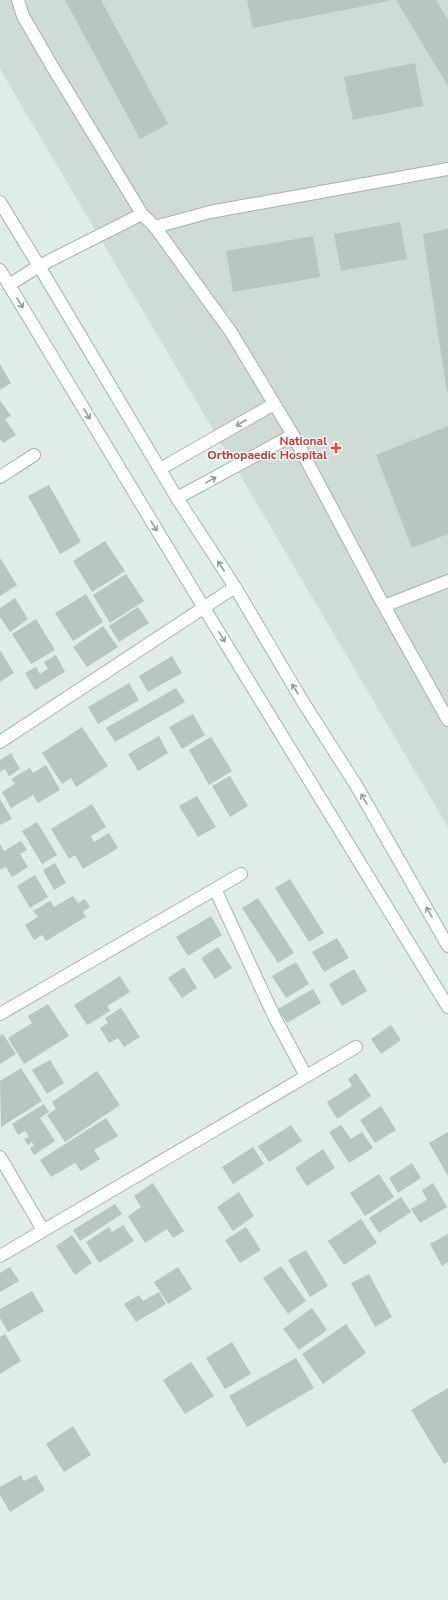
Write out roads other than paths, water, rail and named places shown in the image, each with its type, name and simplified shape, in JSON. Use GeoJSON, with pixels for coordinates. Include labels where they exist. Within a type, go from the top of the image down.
{"type":"FeatureCollection","features":[{"type":"Feature","properties":{"kind":"main road"},"geometry":{"type":"LineString","coordinates":[[18,0],[23,16],[142,214],[155,227],[231,332],[293,435],[384,606],[448,720]]}},
{"type":"Feature","properties":{"kind":"main road"},"geometry":{"type":"LineString","coordinates":[[155,227],[210,212],[448,169]]}},
{"type":"Feature","properties":{"kind":"main road"},"geometry":{"type":"LineString","coordinates":[[0,202],[177,498],[234,587],[303,702],[356,785],[448,946]]}},
{"type":"Feature","properties":{"kind":"main road"},"geometry":{"type":"LineString","coordinates":[[9,285],[39,266],[142,214]]}},
{"type":"Feature","properties":{"kind":"main road"},"geometry":{"type":"LineString","coordinates":[[0,270],[204,608],[448,1007]]}},
{"type":"Feature","properties":{"kind":"main road"},"geometry":{"type":"LineString","coordinates":[[160,469],[274,404]]}},
{"type":"Feature","properties":{"kind":"main road"},"geometry":{"type":"LineString","coordinates":[[177,498],[293,435]]}},
{"type":"Feature","properties":{"kind":"main road"},"geometry":{"type":"LineString","coordinates":[[0,477],[34,456]]}},
{"type":"Feature","properties":{"kind":"main road"},"geometry":{"type":"LineString","coordinates":[[384,606],[448,581]]}},
{"type":"Feature","properties":{"kind":"main road"},"geometry":{"type":"LineString","coordinates":[[0,741],[234,587]]}},
{"type":"Feature","properties":{"kind":"main road"},"geometry":{"type":"LineString","coordinates":[[0,1014],[241,874]]}},
{"type":"Feature","properties":{"kind":"main road"},"geometry":{"type":"LineString","coordinates":[[215,889],[274,1016],[306,1076]]}},
{"type":"Feature","properties":{"kind":"main road"},"geometry":{"type":"LineString","coordinates":[[0,1256],[356,1046]]}},
{"type":"Feature","properties":{"kind":"main road"},"geometry":{"type":"LineString","coordinates":[[0,1157],[43,1230]]}},
{"type":"Feature","properties":{"kind":"place","name":"National Orthopaedic Hospital"},"geometry":{"type":"Point","coordinates":[336,448]}}]}
